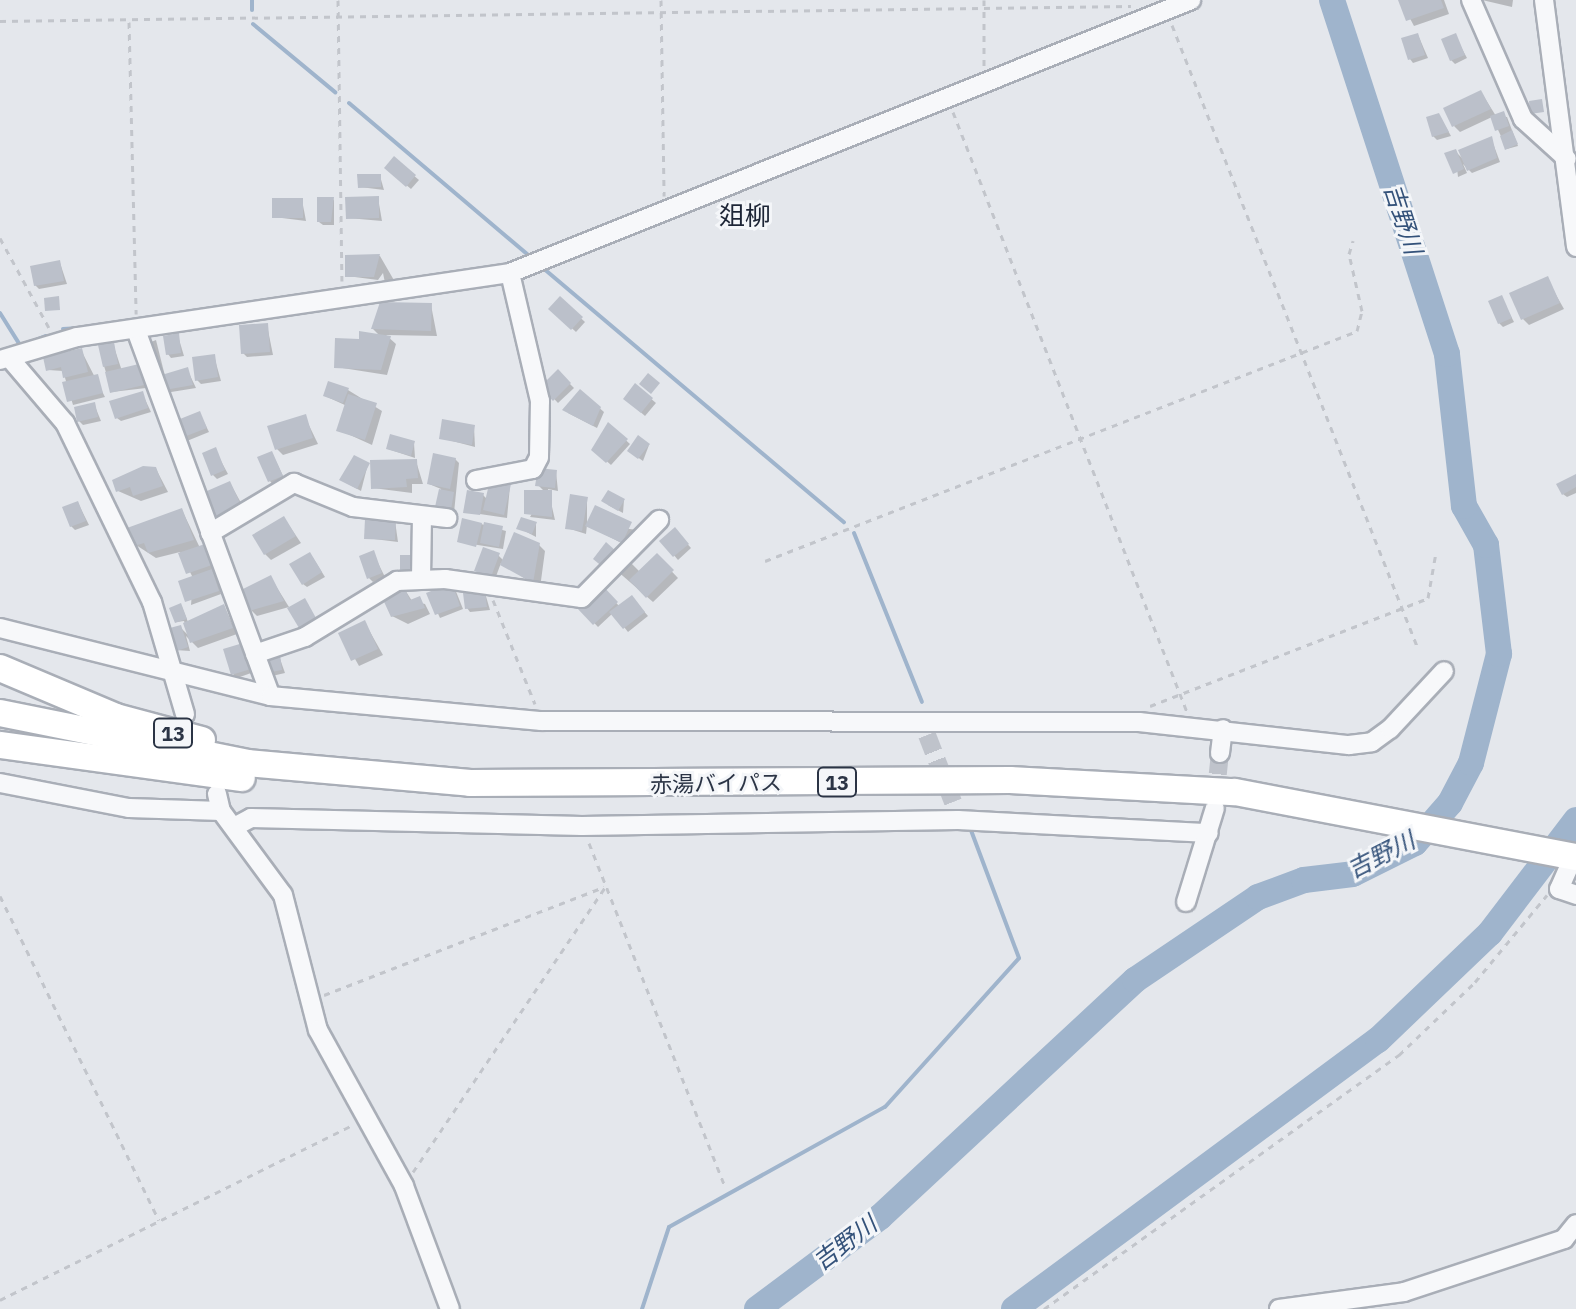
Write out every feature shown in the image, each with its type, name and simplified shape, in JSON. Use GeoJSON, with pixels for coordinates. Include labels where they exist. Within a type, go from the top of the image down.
{"type":"FeatureCollection","features":[{"type":"Feature","properties":{"kind":"highway","name":"13"},"geometry":{"type":"LineString","coordinates":[[0,668],[138,723],[354,775]]}},
{"type":"Feature","properties":{"kind":"highway","name":"赤湯バイパス"},"geometry":{"type":"LineString","coordinates":[[0,713],[145,746],[354,775],[636,784],[1025,780],[1320,803],[1572,860]]}},
{"type":"Feature","properties":{"kind":"highway","name":"13"},"geometry":{"type":"LineString","coordinates":[[0,745],[251,779],[354,775]]}},
{"type":"Feature","properties":{"kind":"street"},"geometry":{"type":"LineString","coordinates":[[185,714],[152,602],[65,423],[6,360],[56,342],[342,301],[517,271],[1191,0]]}},
{"type":"Feature","properties":{"kind":"street"},"geometry":{"type":"LineString","coordinates":[[1471,0],[1523,119],[1569,161]]}},
{"type":"Feature","properties":{"kind":"street"},"geometry":{"type":"LineString","coordinates":[[1544,0],[1569,161],[1576,247]]}},
{"type":"Feature","properties":{"kind":"street"},"geometry":{"type":"LineString","coordinates":[[476,480],[533,469],[539,457],[540,401],[517,271]]}},
{"type":"Feature","properties":{"kind":"street"},"geometry":{"type":"LineString","coordinates":[[136,330],[271,696]]}},
{"type":"Feature","properties":{"kind":"street"},"geometry":{"type":"LineString","coordinates":[[210,533],[294,483],[353,507],[447,518]]}},
{"type":"Feature","properties":{"kind":"street"},"geometry":{"type":"LineString","coordinates":[[421,579],[422,517]]}},
{"type":"Feature","properties":{"kind":"street"},"geometry":{"type":"LineString","coordinates":[[255,654],[305,637],[377,588],[421,579],[582,598],[659,520]]}},
{"type":"Feature","properties":{"kind":"street"},"geometry":{"type":"LineString","coordinates":[[0,628],[173,676],[271,696],[541,721],[924,726],[1139,722],[1372,742],[1444,671]]}},
{"type":"Feature","properties":{"kind":"street"},"geometry":{"type":"LineString","coordinates":[[1220,753],[1223,729]]}},
{"type":"Feature","properties":{"kind":"street"},"geometry":{"type":"LineString","coordinates":[[0,783],[129,808],[219,803],[283,895],[309,1001],[329,1055],[404,1186],[450,1309]]}},
{"type":"Feature","properties":{"kind":"street"},"geometry":{"type":"LineString","coordinates":[[1186,902],[1215,808]]}},
{"type":"Feature","properties":{"kind":"street"},"geometry":{"type":"LineString","coordinates":[[236,826],[251,818],[582,826],[956,811],[1209,833]]}},
{"type":"Feature","properties":{"kind":"street"},"geometry":{"type":"LineString","coordinates":[[1568,892],[1572,860]]}},
{"type":"Feature","properties":{"kind":"street"},"geometry":{"type":"LineString","coordinates":[[1279,1309],[1404,1292],[1564,1239],[1576,1224]]}},
{"type":"Feature","properties":{"kind":"path"},"geometry":{"type":"LineString","coordinates":[[338,0],[342,301]]}},
{"type":"Feature","properties":{"kind":"path"},"geometry":{"type":"LineString","coordinates":[[661,0],[664,212]]}},
{"type":"Feature","properties":{"kind":"path"},"geometry":{"type":"LineString","coordinates":[[984,0],[984,82]]}},
{"type":"Feature","properties":{"kind":"path"},"geometry":{"type":"LineString","coordinates":[[129,22],[136,330]]}},
{"type":"Feature","properties":{"kind":"path"},"geometry":{"type":"LineString","coordinates":[[947,97],[1194,727]]}},
{"type":"Feature","properties":{"kind":"path"},"geometry":{"type":"LineString","coordinates":[[0,238],[56,342]]}},
{"type":"Feature","properties":{"kind":"path"},"geometry":{"type":"LineString","coordinates":[[765,561],[1357,331],[1362,311],[1349,254],[1353,241]]}},
{"type":"Feature","properties":{"kind":"path"},"geometry":{"type":"LineString","coordinates":[[1139,722],[1150,706],[1428,598],[1436,552]]}},
{"type":"Feature","properties":{"kind":"path"},"geometry":{"type":"LineString","coordinates":[[487,585],[541,721]]}},
{"type":"Feature","properties":{"kind":"path"},"geometry":{"type":"LineString","coordinates":[[582,826],[724,1184]]}},
{"type":"Feature","properties":{"kind":"path"},"geometry":{"type":"LineString","coordinates":[[309,1001],[605,887]]}},
{"type":"Feature","properties":{"kind":"path"},"geometry":{"type":"LineString","coordinates":[[404,1186],[605,887]]}},
{"type":"Feature","properties":{"kind":"path"},"geometry":{"type":"LineString","coordinates":[[1044,1309],[1399,1055],[1475,982],[1542,897],[1568,892]]}},
{"type":"Feature","properties":{"kind":"path"},"geometry":{"type":"LineString","coordinates":[[0,896],[159,1220]]}},
{"type":"Feature","properties":{"kind":"path"},"geometry":{"type":"LineString","coordinates":[[0,1300],[366,1118]]}},
{"type":"Feature","properties":{"kind":"building"},"geometry":{"type":"Polygon","coordinates":[[[1398,0],[1441,0],[1444,8],[1406,21],[1398,0]]]}},
{"type":"Feature","properties":{"kind":"building"},"geometry":{"type":"Polygon","coordinates":[[[1418,33],[1425,55],[1408,60],[1401,38],[1418,33]]]}},
{"type":"Feature","properties":{"kind":"building"},"geometry":{"type":"Polygon","coordinates":[[[1456,33],[1465,55],[1450,61],[1441,39],[1456,33]]]}},
{"type":"Feature","properties":{"kind":"building"},"geometry":{"type":"Polygon","coordinates":[[[1481,90],[1491,109],[1452,127],[1443,108],[1481,90]]]}},
{"type":"Feature","properties":{"kind":"building"},"geometry":{"type":"Polygon","coordinates":[[[1542,99],[1544,112],[1530,114],[1529,101],[1542,99]]]}},
{"type":"Feature","properties":{"kind":"building"},"geometry":{"type":"Polygon","coordinates":[[[1504,111],[1509,126],[1495,131],[1490,116],[1504,111]]]}},
{"type":"Feature","properties":{"kind":"building"},"geometry":{"type":"Polygon","coordinates":[[[1439,113],[1449,132],[1432,137],[1426,117],[1439,113]]]}},
{"type":"Feature","properties":{"kind":"building"},"geometry":{"type":"Polygon","coordinates":[[[1512,130],[1518,144],[1505,150],[1500,136],[1512,130]]]}},
{"type":"Feature","properties":{"kind":"building"},"geometry":{"type":"Polygon","coordinates":[[[1492,136],[1497,158],[1467,171],[1458,150],[1492,136]]]}},
{"type":"Feature","properties":{"kind":"building"},"geometry":{"type":"Polygon","coordinates":[[[1456,149],[1464,169],[1453,174],[1444,153],[1456,149]]]}},
{"type":"Feature","properties":{"kind":"building"},"geometry":{"type":"Polygon","coordinates":[[[394,156],[416,175],[406,187],[384,168],[394,156]]]}},
{"type":"Feature","properties":{"kind":"building"},"geometry":{"type":"Polygon","coordinates":[[[357,174],[381,174],[381,187],[358,188],[357,174]]]}},
{"type":"Feature","properties":{"kind":"building"},"geometry":{"type":"Polygon","coordinates":[[[379,196],[379,218],[346,219],[345,197],[379,196]]]}},
{"type":"Feature","properties":{"kind":"building"},"geometry":{"type":"Polygon","coordinates":[[[317,197],[334,197],[331,222],[317,222],[317,197]]]}},
{"type":"Feature","properties":{"kind":"building"},"geometry":{"type":"Polygon","coordinates":[[[272,198],[303,198],[303,218],[272,218],[272,198]]]}},
{"type":"Feature","properties":{"kind":"building"},"geometry":{"type":"Polygon","coordinates":[[[380,254],[374,277],[345,277],[345,255],[380,254]]]}},
{"type":"Feature","properties":{"kind":"building"},"geometry":{"type":"Polygon","coordinates":[[[60,260],[64,281],[34,286],[30,266],[60,260]]]}},
{"type":"Feature","properties":{"kind":"building"},"geometry":{"type":"Polygon","coordinates":[[[1548,276],[1560,303],[1521,320],[1509,293],[1548,276]]]}},
{"type":"Feature","properties":{"kind":"building"},"geometry":{"type":"Polygon","coordinates":[[[1502,295],[1512,318],[1498,324],[1488,301],[1502,295]]]}},
{"type":"Feature","properties":{"kind":"building"},"geometry":{"type":"Polygon","coordinates":[[[59,296],[60,310],[45,311],[44,298],[59,296]]]}},
{"type":"Feature","properties":{"kind":"building"},"geometry":{"type":"Polygon","coordinates":[[[560,296],[583,317],[571,330],[548,309],[560,296]]]}},
{"type":"Feature","properties":{"kind":"building"},"geometry":{"type":"Polygon","coordinates":[[[380,302],[432,303],[431,331],[371,329],[380,302]]]}},
{"type":"Feature","properties":{"kind":"building"},"geometry":{"type":"Polygon","coordinates":[[[268,323],[270,352],[241,354],[239,325],[268,323]]]}},
{"type":"Feature","properties":{"kind":"building"},"geometry":{"type":"Polygon","coordinates":[[[359,331],[391,336],[381,370],[334,368],[335,338],[359,339],[359,331]]]}},
{"type":"Feature","properties":{"kind":"building"},"geometry":{"type":"Polygon","coordinates":[[[179,333],[181,353],[166,355],[163,336],[179,333]]]}},
{"type":"Feature","properties":{"kind":"building"},"geometry":{"type":"Polygon","coordinates":[[[114,342],[118,364],[103,367],[98,345],[114,342]]]}},
{"type":"Feature","properties":{"kind":"building"},"geometry":{"type":"Polygon","coordinates":[[[82,348],[88,372],[63,378],[61,367],[46,371],[43,357],[82,348]]]}},
{"type":"Feature","properties":{"kind":"building"},"geometry":{"type":"Polygon","coordinates":[[[215,354],[218,377],[195,381],[192,357],[215,354]]]}},
{"type":"Feature","properties":{"kind":"building"},"geometry":{"type":"Polygon","coordinates":[[[139,364],[144,385],[110,393],[105,372],[139,364]]]}},
{"type":"Feature","properties":{"kind":"building"},"geometry":{"type":"Polygon","coordinates":[[[188,367],[193,385],[159,391],[155,377],[188,367]]]}},
{"type":"Feature","properties":{"kind":"building"},"geometry":{"type":"Polygon","coordinates":[[[558,369],[571,383],[553,401],[540,387],[558,369]]]}},
{"type":"Feature","properties":{"kind":"building"},"geometry":{"type":"Polygon","coordinates":[[[648,373],[660,383],[651,394],[639,384],[648,373]]]}},
{"type":"Feature","properties":{"kind":"building"},"geometry":{"type":"Polygon","coordinates":[[[98,374],[103,393],[67,402],[62,382],[98,374]]]}},
{"type":"Feature","properties":{"kind":"building"},"geometry":{"type":"Polygon","coordinates":[[[328,381],[349,388],[343,403],[323,396],[328,381]]]}},
{"type":"Feature","properties":{"kind":"building"},"geometry":{"type":"Polygon","coordinates":[[[635,383],[653,398],[641,413],[623,399],[635,383]]]}},
{"type":"Feature","properties":{"kind":"building"},"geometry":{"type":"Polygon","coordinates":[[[580,389],[601,407],[593,426],[562,410],[580,389]]]}},
{"type":"Feature","properties":{"kind":"building"},"geometry":{"type":"Polygon","coordinates":[[[143,391],[148,408],[115,419],[109,401],[143,391]]]}},
{"type":"Feature","properties":{"kind":"building"},"geometry":{"type":"Polygon","coordinates":[[[348,394],[377,403],[365,440],[336,431],[348,394]]]}},
{"type":"Feature","properties":{"kind":"building"},"geometry":{"type":"Polygon","coordinates":[[[95,402],[98,417],[77,422],[74,407],[95,402]]]}},
{"type":"Feature","properties":{"kind":"building"},"geometry":{"type":"Polygon","coordinates":[[[200,411],[207,428],[176,440],[170,423],[200,411]]]}},
{"type":"Feature","properties":{"kind":"building"},"geometry":{"type":"Polygon","coordinates":[[[306,414],[313,438],[275,450],[267,426],[306,414]]]}},
{"type":"Feature","properties":{"kind":"building"},"geometry":{"type":"Polygon","coordinates":[[[442,419],[475,425],[472,445],[439,439],[442,419]]]}},
{"type":"Feature","properties":{"kind":"building"},"geometry":{"type":"Polygon","coordinates":[[[608,422],[628,439],[606,463],[591,450],[608,422]]]}},
{"type":"Feature","properties":{"kind":"building"},"geometry":{"type":"Polygon","coordinates":[[[390,434],[415,441],[411,456],[386,449],[390,434]]]}},
{"type":"Feature","properties":{"kind":"building"},"geometry":{"type":"Polygon","coordinates":[[[638,435],[650,444],[638,459],[627,451],[638,435]]]}},
{"type":"Feature","properties":{"kind":"building"},"geometry":{"type":"Polygon","coordinates":[[[216,447],[225,470],[211,476],[202,453],[216,447]]]}},
{"type":"Feature","properties":{"kind":"building"},"geometry":{"type":"Polygon","coordinates":[[[272,451],[283,476],[268,482],[257,457],[272,451]]]}},
{"type":"Feature","properties":{"kind":"building"},"geometry":{"type":"Polygon","coordinates":[[[433,453],[456,458],[450,489],[427,484],[433,453]]]}},
{"type":"Feature","properties":{"kind":"building"},"geometry":{"type":"Polygon","coordinates":[[[354,455],[370,463],[357,489],[339,480],[354,455]]]}},
{"type":"Feature","properties":{"kind":"building"},"geometry":{"type":"Polygon","coordinates":[[[417,459],[418,478],[406,479],[407,487],[371,489],[370,460],[417,459]]]}},
{"type":"Feature","properties":{"kind":"building"},"geometry":{"type":"Polygon","coordinates":[[[143,466],[156,467],[163,486],[133,496],[130,487],[116,492],[112,480],[143,466]]]}},
{"type":"Feature","properties":{"kind":"building"},"geometry":{"type":"Polygon","coordinates":[[[538,468],[557,470],[555,488],[535,486],[538,468]]]}},
{"type":"Feature","properties":{"kind":"building"},"geometry":{"type":"Polygon","coordinates":[[[1576,474],[1576,487],[1562,495],[1556,484],[1576,474]]]}},
{"type":"Feature","properties":{"kind":"building"},"geometry":{"type":"Polygon","coordinates":[[[490,480],[511,484],[504,515],[483,510],[490,480]]]}},
{"type":"Feature","properties":{"kind":"building"},"geometry":{"type":"Polygon","coordinates":[[[230,481],[240,503],[212,521],[200,494],[230,481]]]}},
{"type":"Feature","properties":{"kind":"building"},"geometry":{"type":"Polygon","coordinates":[[[439,489],[454,492],[451,510],[435,507],[439,489]]]}},
{"type":"Feature","properties":{"kind":"building"},"geometry":{"type":"Polygon","coordinates":[[[467,490],[484,493],[480,515],[463,513],[467,490]]]}},
{"type":"Feature","properties":{"kind":"building"},"geometry":{"type":"Polygon","coordinates":[[[524,490],[552,490],[552,517],[524,514],[524,490]]]}},
{"type":"Feature","properties":{"kind":"building"},"geometry":{"type":"Polygon","coordinates":[[[608,490],[625,499],[618,511],[601,501],[608,490]]]}},
{"type":"Feature","properties":{"kind":"building"},"geometry":{"type":"Polygon","coordinates":[[[570,494],[588,497],[582,531],[565,529],[570,494]]]}},
{"type":"Feature","properties":{"kind":"building"},"geometry":{"type":"Polygon","coordinates":[[[78,501],[86,521],[70,527],[62,507],[78,501]]]}},
{"type":"Feature","properties":{"kind":"building"},"geometry":{"type":"Polygon","coordinates":[[[595,505],[632,522],[622,543],[585,526],[595,505]]]}},
{"type":"Feature","properties":{"kind":"building"},"geometry":{"type":"Polygon","coordinates":[[[182,508],[194,540],[148,553],[144,543],[134,546],[127,528],[182,508]]]}},
{"type":"Feature","properties":{"kind":"building"},"geometry":{"type":"Polygon","coordinates":[[[284,516],[296,536],[264,555],[252,535],[284,516]]]}},
{"type":"Feature","properties":{"kind":"building"},"geometry":{"type":"Polygon","coordinates":[[[521,517],[537,522],[532,534],[516,529],[521,517]]]}},
{"type":"Feature","properties":{"kind":"building"},"geometry":{"type":"Polygon","coordinates":[[[462,518],[482,523],[476,547],[457,542],[462,518]]]}},
{"type":"Feature","properties":{"kind":"building"},"geometry":{"type":"Polygon","coordinates":[[[365,519],[396,519],[395,540],[364,539],[365,519]]]}},
{"type":"Feature","properties":{"kind":"building"},"geometry":{"type":"Polygon","coordinates":[[[484,522],[503,526],[499,547],[480,543],[484,522]]]}},
{"type":"Feature","properties":{"kind":"building"},"geometry":{"type":"Polygon","coordinates":[[[675,527],[689,544],[673,557],[659,541],[675,527]]]}},
{"type":"Feature","properties":{"kind":"building"},"geometry":{"type":"Polygon","coordinates":[[[514,532],[540,543],[533,583],[500,565],[514,532]]]}},
{"type":"Feature","properties":{"kind":"building"},"geometry":{"type":"Polygon","coordinates":[[[606,542],[617,552],[604,568],[593,559],[606,542]]]}},
{"type":"Feature","properties":{"kind":"building"},"geometry":{"type":"Polygon","coordinates":[[[205,544],[212,565],[186,574],[178,553],[205,544]]]}},
{"type":"Feature","properties":{"kind":"building"},"geometry":{"type":"Polygon","coordinates":[[[483,547],[500,553],[491,577],[474,571],[483,547]]]}},
{"type":"Feature","properties":{"kind":"building"},"geometry":{"type":"Polygon","coordinates":[[[374,550],[382,573],[367,579],[359,556],[374,550]]]}},
{"type":"Feature","properties":{"kind":"building"},"geometry":{"type":"Polygon","coordinates":[[[310,552],[322,572],[302,585],[289,564],[310,552]]]}},
{"type":"Feature","properties":{"kind":"building"},"geometry":{"type":"Polygon","coordinates":[[[657,553],[674,570],[646,598],[629,580],[657,553]]]}},
{"type":"Feature","properties":{"kind":"building"},"geometry":{"type":"Polygon","coordinates":[[[400,555],[417,555],[418,571],[400,572],[400,555]]]}},
{"type":"Feature","properties":{"kind":"building"},"geometry":{"type":"Polygon","coordinates":[[[212,569],[219,591],[185,602],[178,581],[212,569]]]}},
{"type":"Feature","properties":{"kind":"building"},"geometry":{"type":"Polygon","coordinates":[[[271,575],[284,601],[249,611],[239,591],[271,575]]]}},
{"type":"Feature","properties":{"kind":"building"},"geometry":{"type":"Polygon","coordinates":[[[402,583],[410,600],[420,596],[425,608],[391,617],[380,593],[402,583]]]}},
{"type":"Feature","properties":{"kind":"building"},"geometry":{"type":"Polygon","coordinates":[[[452,583],[460,606],[435,615],[426,593],[452,583]]]}},
{"type":"Feature","properties":{"kind":"building"},"geometry":{"type":"Polygon","coordinates":[[[602,585],[618,602],[593,625],[577,608],[602,585]]]}},
{"type":"Feature","properties":{"kind":"building"},"geometry":{"type":"Polygon","coordinates":[[[485,591],[487,607],[465,609],[463,593],[485,591]]]}},
{"type":"Feature","properties":{"kind":"building"},"geometry":{"type":"Polygon","coordinates":[[[632,595],[645,612],[623,629],[609,612],[632,595]]]}},
{"type":"Feature","properties":{"kind":"building"},"geometry":{"type":"Polygon","coordinates":[[[305,598],[316,618],[299,628],[287,608],[305,598]]]}},
{"type":"Feature","properties":{"kind":"building"},"geometry":{"type":"Polygon","coordinates":[[[181,603],[187,619],[175,623],[169,608],[181,603]]]}},
{"type":"Feature","properties":{"kind":"building"},"geometry":{"type":"Polygon","coordinates":[[[224,604],[233,628],[190,643],[183,623],[224,604]]]}},
{"type":"Feature","properties":{"kind":"building"},"geometry":{"type":"Polygon","coordinates":[[[365,620],[378,649],[351,661],[338,633],[365,620]]]}},
{"type":"Feature","properties":{"kind":"building"},"geometry":{"type":"Polygon","coordinates":[[[181,625],[188,647],[174,652],[166,629],[181,625]]]}},
{"type":"Feature","properties":{"kind":"building"},"geometry":{"type":"Polygon","coordinates":[[[243,643],[251,669],[231,675],[223,649],[243,643]]]}},
{"type":"Feature","properties":{"kind":"building"},"geometry":{"type":"Polygon","coordinates":[[[280,654],[282,670],[266,673],[264,657],[280,654]]]}},
{"type":"Feature","properties":{"kind":"waterway"},"geometry":{"type":"LineString","coordinates":[[252,0],[252,10]]}},
{"type":"Feature","properties":{"kind":"waterway","name":"吉野川"},"geometry":{"type":"LineString","coordinates":[[757,1309],[880,1217],[1135,980],[1258,897],[1304,880],[1353,874],[1415,843],[1450,803],[1471,763],[1499,654],[1486,545],[1464,506],[1447,354],[1332,0]]}},
{"type":"Feature","properties":{"kind":"waterway"},"geometry":{"type":"LineString","coordinates":[[253,24],[335,92]]}},
{"type":"Feature","properties":{"kind":"waterway"},"geometry":{"type":"LineString","coordinates":[[349,103],[533,259]]}},
{"type":"Feature","properties":{"kind":"waterway"},"geometry":{"type":"LineString","coordinates":[[509,264],[529,255]]}},
{"type":"Feature","properties":{"kind":"waterway"},"geometry":{"type":"LineString","coordinates":[[543,268],[844,522]]}},
{"type":"Feature","properties":{"kind":"waterway"},"geometry":{"type":"LineString","coordinates":[[0,313],[21,346]]}},
{"type":"Feature","properties":{"kind":"waterway"},"geometry":{"type":"LineString","coordinates":[[63,329],[80,328]]}},
{"type":"Feature","properties":{"kind":"waterway"},"geometry":{"type":"LineString","coordinates":[[33,341],[46,336]]}},
{"type":"Feature","properties":{"kind":"waterway"},"geometry":{"type":"LineString","coordinates":[[854,533],[922,702]]}},
{"type":"Feature","properties":{"kind":"waterway"},"geometry":{"type":"LineString","coordinates":[[1014,1309],[1378,1040],[1490,933],[1576,820]]}},
{"type":"Feature","properties":{"kind":"waterway"},"geometry":{"type":"LineString","coordinates":[[642,1309],[669,1227],[885,1107],[1019,958],[971,830]]}},
{"type":"Feature","properties":{"kind":"tunnel"},"geometry":{"type":"LineString","coordinates":[[927,735],[953,802]]}},
{"type":"Feature","properties":{"kind":"tunnel"},"geometry":{"type":"LineString","coordinates":[[1215,801],[1220,753]]}},
{"type":"Feature","properties":{"kind":"district","name":"爼柳"},"geometry":{"type":"Point","coordinates":[745,216]}}]}
